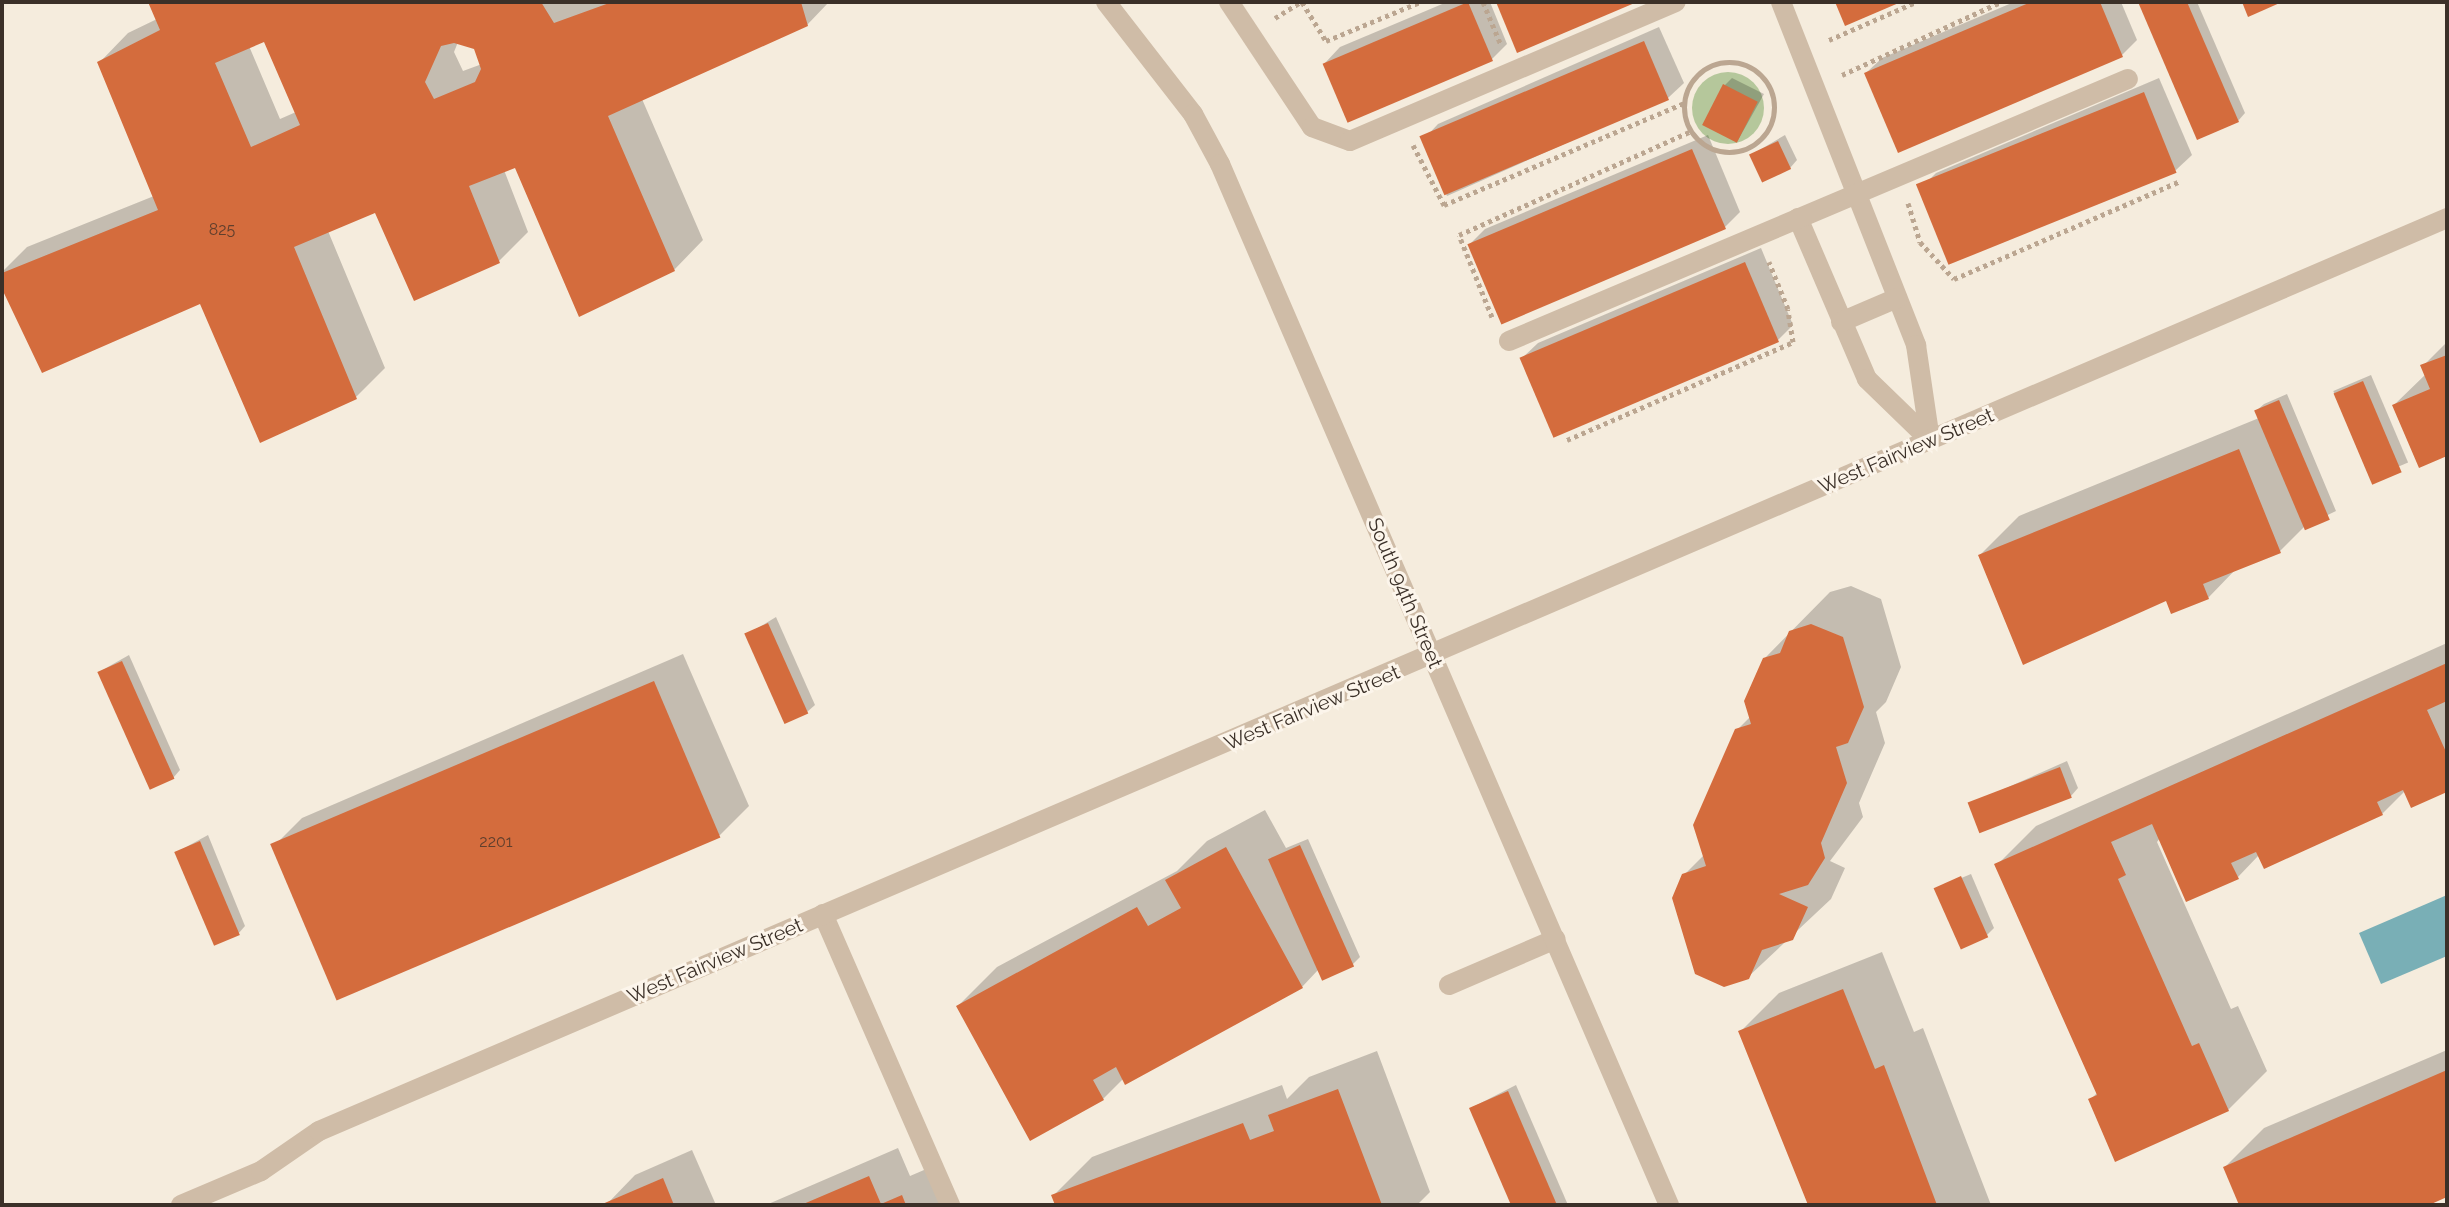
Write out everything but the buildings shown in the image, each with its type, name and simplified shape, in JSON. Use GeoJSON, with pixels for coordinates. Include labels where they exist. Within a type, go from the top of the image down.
{"type":"FeatureCollection","features":[{"type":"Feature","properties":{"kind":"street","name":"South 94th Street"},"geometry":{"type":"LineString","coordinates":[[1106,2],[1193,114],[1220,164],[1669,1205]]}},
{"type":"Feature","properties":{"kind":"street"},"geometry":{"type":"LineString","coordinates":[[1229,2],[1312,127],[1350,141],[1676,2]]}},
{"type":"Feature","properties":{"kind":"street"},"geometry":{"type":"LineString","coordinates":[[1781,2],[1916,345],[1930,440]]}},
{"type":"Feature","properties":{"kind":"street"},"geometry":{"type":"LineString","coordinates":[[1509,341],[2128,79]]}},
{"type":"Feature","properties":{"kind":"street"},"geometry":{"type":"LineString","coordinates":[[1798,218],[1867,379],[1930,440]]}},
{"type":"Feature","properties":{"kind":"street","name":"West Fairview Street"},"geometry":{"type":"LineString","coordinates":[[181,1205],[261,1171],[319,1131],[1432,657],[2447,218]]}},
{"type":"Feature","properties":{"kind":"street"},"geometry":{"type":"LineString","coordinates":[[1841,322],[1897,298]]}},
{"type":"Feature","properties":{"kind":"street"},"geometry":{"type":"LineString","coordinates":[[823,914],[950,1205]]}},
{"type":"Feature","properties":{"kind":"street"},"geometry":{"type":"LineString","coordinates":[[1449,985],[1556,939]]}},
{"type":"Feature","properties":{"kind":"path"},"geometry":{"type":"LineString","coordinates":[[1302,2],[1326,41],[1420,2]]}},
{"type":"Feature","properties":{"kind":"path"},"geometry":{"type":"LineString","coordinates":[[1801,52],[1916,2]]}},
{"type":"Feature","properties":{"kind":"path"},"geometry":{"type":"LineString","coordinates":[[1815,88],[2001,2]]}},
{"type":"Feature","properties":{"kind":"path"},"geometry":{"type":"LineString","coordinates":[[1735,62],[1761,75],[1774,101],[1768,131],[1744,150],[1716,151],[1691,131],[1684,103],[1695,78],[1720,63],[1735,62]]}},
{"type":"Feature","properties":{"kind":"path"},"geometry":{"type":"LineString","coordinates":[[1400,120],[1444,205],[1684,103]]}},
{"type":"Feature","properties":{"kind":"path"},"geometry":{"type":"LineString","coordinates":[[1509,341],[1496,327],[1459,235],[1691,131]]}},
{"type":"Feature","properties":{"kind":"path"},"geometry":{"type":"LineString","coordinates":[[1895,177],[1920,242],[1954,279],[2181,181]]}},
{"type":"Feature","properties":{"kind":"path"},"geometry":{"type":"LineString","coordinates":[[1567,440],[1793,342],[1788,309],[1758,235]]}},
{"type":"Feature","properties":{"kind":"green space"},"geometry":{"type":"Polygon","coordinates":[[[1735,72],[1754,82],[1762,94],[1762,122],[1754,134],[1742,142],[1721,144],[1702,134],[1694,122],[1692,101],[1702,82],[1714,74],[1735,72]]]}},
{"type":"Feature","properties":{"kind":"water"},"geometry":{"type":"Polygon","coordinates":[[[2447,895],[2447,956],[2381,984],[2359,933],[2447,895]]]}}]}
